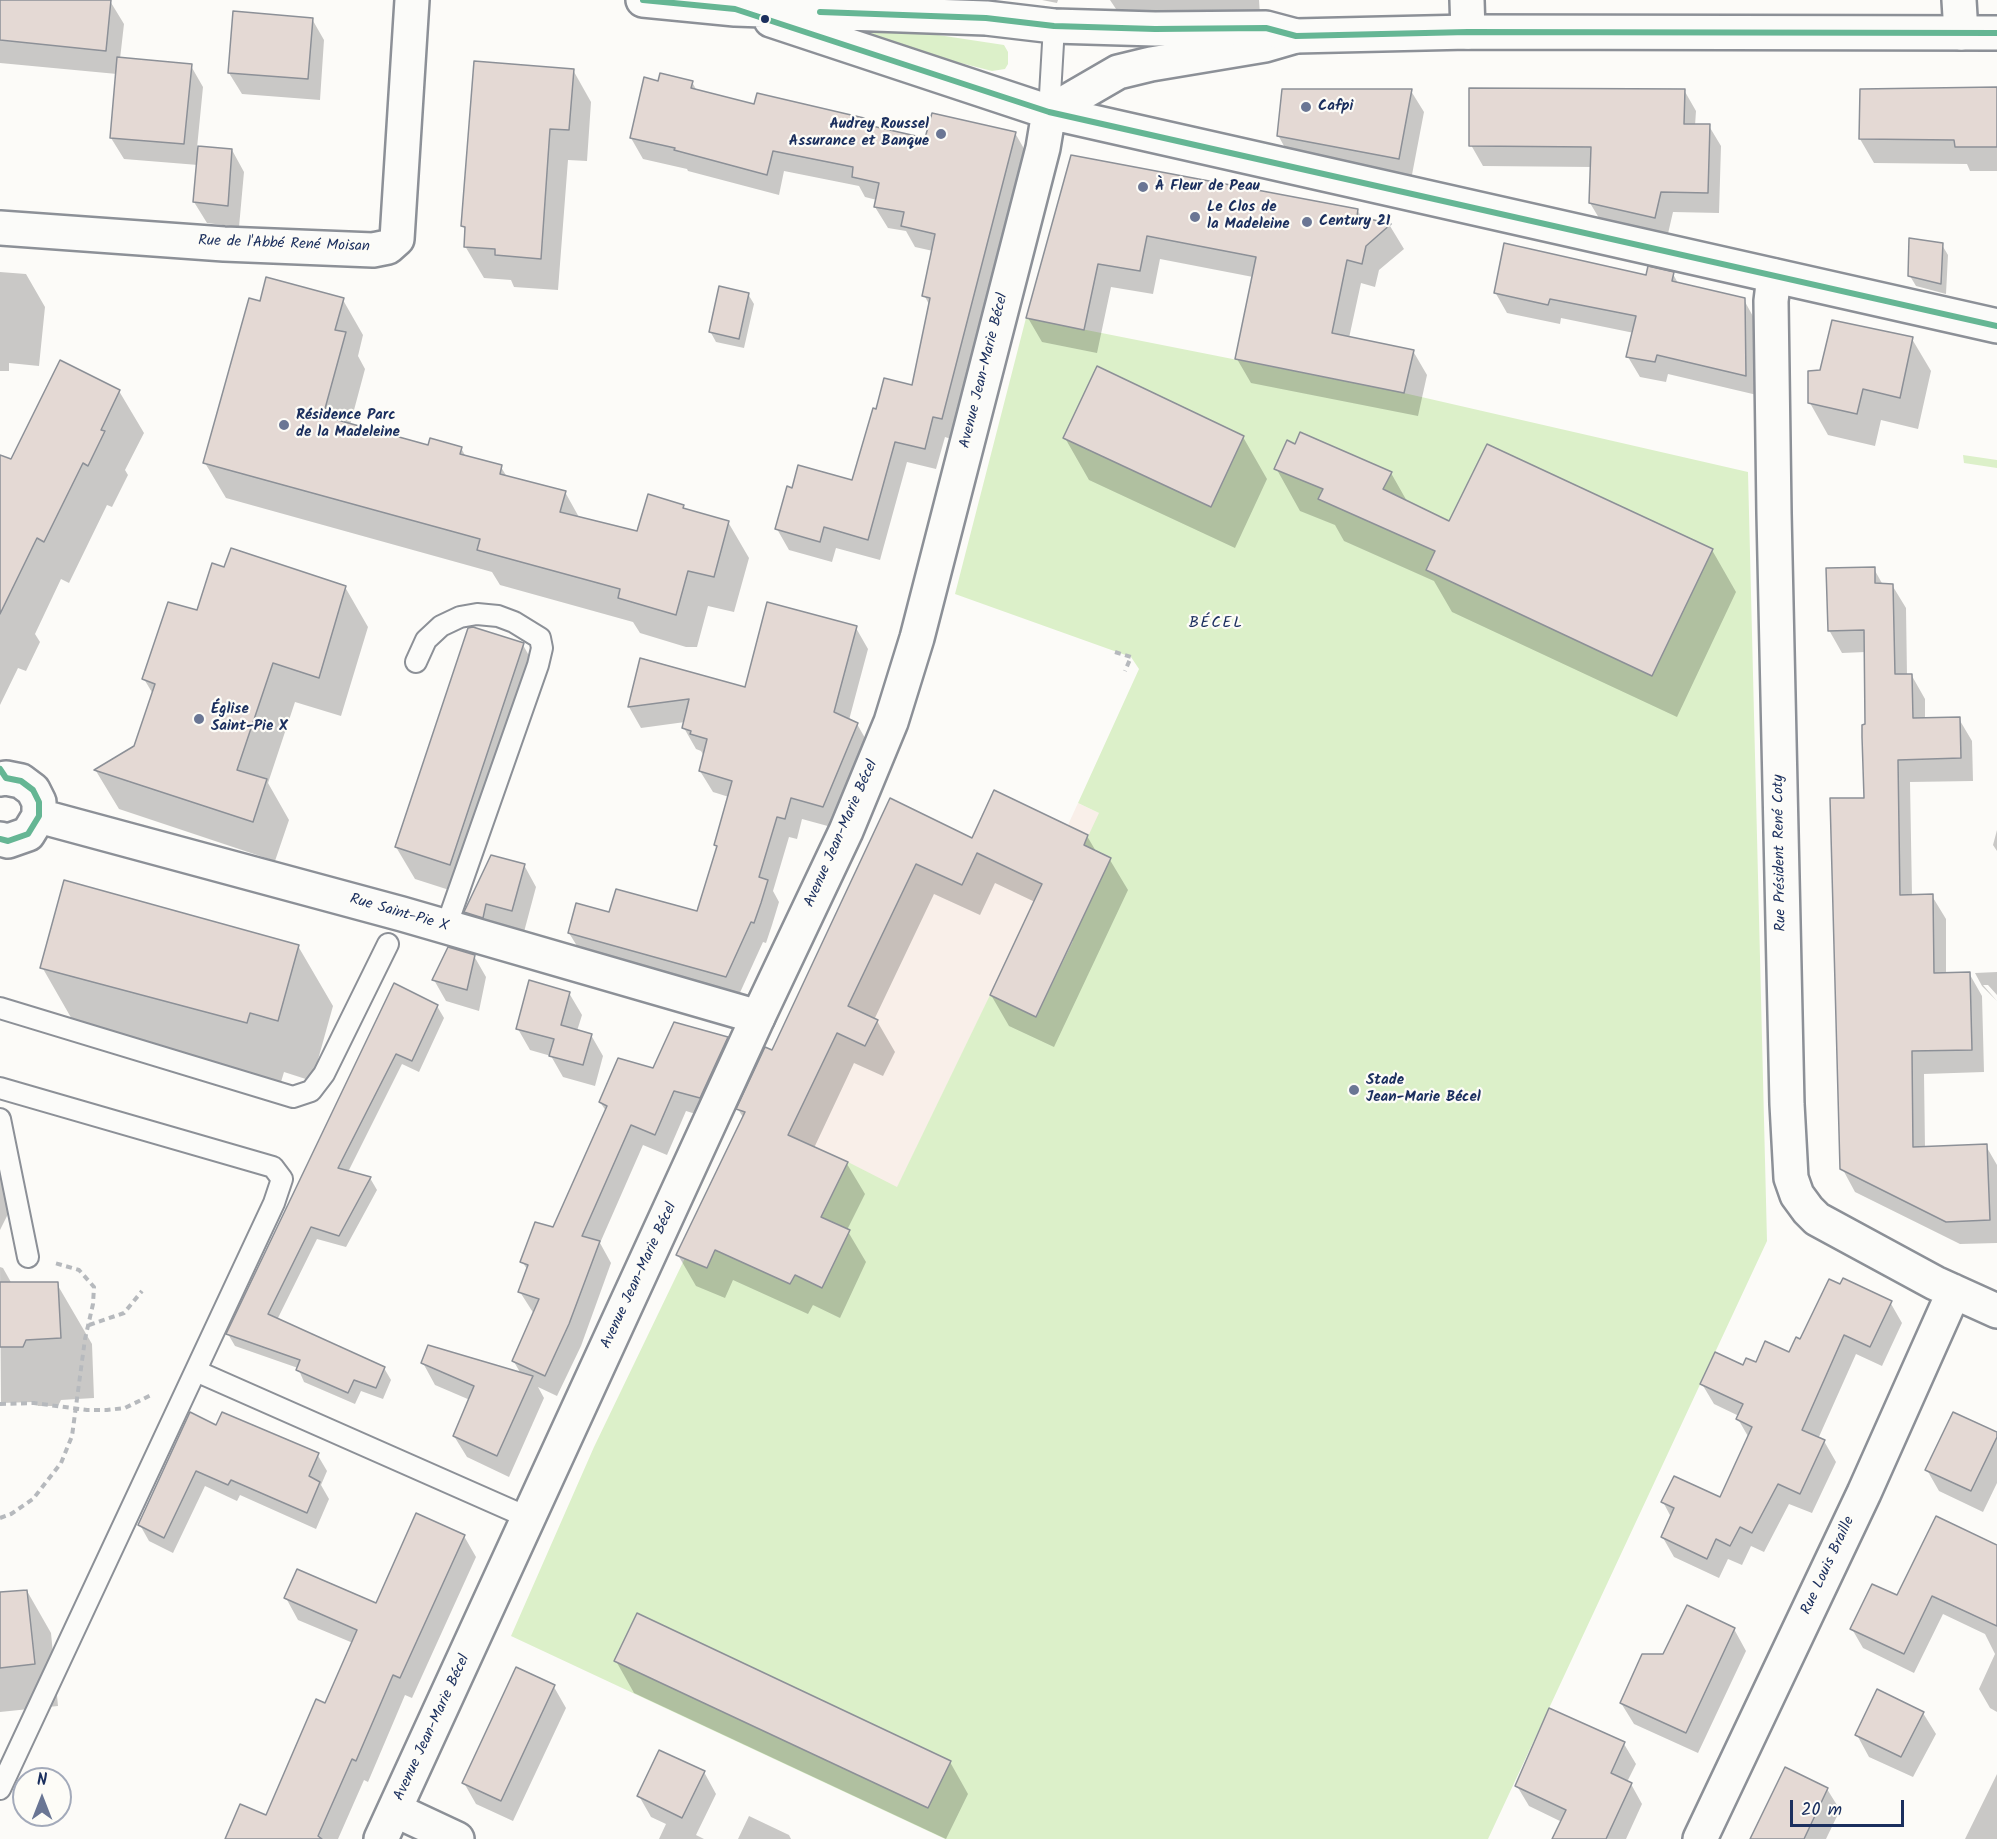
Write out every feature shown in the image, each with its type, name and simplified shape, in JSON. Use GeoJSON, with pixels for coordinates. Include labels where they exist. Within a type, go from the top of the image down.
{"type":"FeatureCollection","features":[{"type":"Feature","properties":{"kind":"street","name":"Rue de l'Abbé René Moisan"},"geometry":{"type":"LineString","coordinates":[[0,228],[224,244],[373,250],[388,247],[396,239],[412,0]]}},
{"type":"Feature","properties":{"kind":"street"},"geometry":{"type":"LineString","coordinates":[[643,0],[986,18],[1054,26],[1155,29],[1266,28],[1296,36]]}},
{"type":"Feature","properties":{"kind":"street"},"geometry":{"type":"LineString","coordinates":[[937,0],[986,18]]}},
{"type":"Feature","properties":{"kind":"street"},"geometry":{"type":"LineString","coordinates":[[1467,0],[1467,32]]}},
{"type":"Feature","properties":{"kind":"street"},"geometry":{"type":"LineString","coordinates":[[1959,0],[1961,33]]}},
{"type":"Feature","properties":{"kind":"street"},"geometry":{"type":"LineString","coordinates":[[734,4],[1048,112],[1997,326]]}},
{"type":"Feature","properties":{"kind":"street"},"geometry":{"type":"LineString","coordinates":[[1048,112],[1118,72],[1151,64],[1265,45],[1296,36],[1467,32],[1997,33]]}},
{"type":"Feature","properties":{"kind":"street","name":"Avenue Jean-Marie Bécel"},"geometry":{"type":"LineString","coordinates":[[388,1825],[758,1017],[846,831],[891,722],[925,608],[1043,147],[1048,112]]}},
{"type":"Feature","properties":{"kind":"street","name":"Rue Président René Coty"},"geometry":{"type":"LineString","coordinates":[[1774,276],[1771,301],[1775,560],[1787,1104],[1791,1178],[1797,1195],[1817,1219],[1924,1277],[1997,1311]]}},
{"type":"Feature","properties":{"kind":"street"},"geometry":{"type":"LineString","coordinates":[[0,839],[8,841],[28,834],[39,816],[39,802],[33,790],[21,781],[2,775]]}},
{"type":"Feature","properties":{"kind":"street","name":"Rue Saint-Pie X"},"geometry":{"type":"LineString","coordinates":[[39,816],[446,927],[758,1017]]}},
{"type":"Feature","properties":{"kind":"street","name":"Rue Louis Braille"},"geometry":{"type":"LineString","coordinates":[[1700,1839],[1864,1493],[1953,1291]]}},
{"type":"Feature","properties":{"kind":"street"},"geometry":{"type":"LineString","coordinates":[[388,1825],[457,1839]]}},
{"type":"Feature","properties":{"kind":"lane"},"geometry":{"type":"LineString","coordinates":[[1048,112],[1054,26]]}},
{"type":"Feature","properties":{"kind":"lane"},"geometry":{"type":"LineString","coordinates":[[416,662],[426,640],[441,626],[460,617],[477,614],[498,616],[514,622],[540,638],[542,648],[446,927]]}},
{"type":"Feature","properties":{"kind":"lane"},"geometry":{"type":"LineString","coordinates":[[0,1008],[293,1097],[311,1090],[324,1074],[388,944]]}},
{"type":"Feature","properties":{"kind":"lane"},"geometry":{"type":"LineString","coordinates":[[0,1088],[273,1167],[282,1179],[274,1203],[0,1789]]}},
{"type":"Feature","properties":{"kind":"lane"},"geometry":{"type":"LineString","coordinates":[[0,1119],[28,1257]]}},
{"type":"Feature","properties":{"kind":"lane"},"geometry":{"type":"LineString","coordinates":[[196,1371],[529,1518]]}},
{"type":"Feature","properties":{"kind":"path"},"geometry":{"type":"LineString","coordinates":[[1115,651],[1131,657],[1125,671]]}},
{"type":"Feature","properties":{"kind":"path"},"geometry":{"type":"LineString","coordinates":[[0,1518],[11,1514],[33,1499],[61,1463],[72,1436],[94,1287],[79,1270],[28,1257]]}},
{"type":"Feature","properties":{"kind":"path"},"geometry":{"type":"LineString","coordinates":[[89,1325],[124,1313],[142,1291]]}},
{"type":"Feature","properties":{"kind":"path"},"geometry":{"type":"LineString","coordinates":[[0,1404],[34,1403],[107,1410],[125,1408],[159,1390]]}},
{"type":"Feature","properties":{"kind":"shaded area"},"geometry":{"type":"Polygon","coordinates":[[[994,790],[1068,825],[1078,803],[1099,813],[1111,858],[1064,936],[1073,940],[1036,1017],[990,996],[897,1188],[848,1163],[850,1230],[822,1288],[795,1276],[790,1284],[716,1250],[707,1268],[685,1258],[770,1127],[742,1114],[890,799],[971,837],[994,790]]]}},
{"type":"Feature","properties":{"kind":"green space"},"geometry":{"type":"Polygon","coordinates":[[[860,26],[905,30],[1004,45],[1008,52],[1008,64],[1005,69],[992,71],[859,37],[860,26]]]}},
{"type":"Feature","properties":{"kind":"green space","name":"Stade Jean-Marie Bécel"},"geometry":{"type":"Polygon","coordinates":[[[1026,318],[1404,393],[1748,472],[1767,1241],[1488,1839],[945,1839],[511,1636],[594,1447],[685,1258],[707,1268],[715,1250],[790,1284],[795,1275],[822,1288],[849,1230],[821,1217],[848,1162],[897,1187],[990,995],[1036,1017],[1073,941],[1063,935],[1110,858],[1084,845],[1099,813],[1078,803],[1139,669],[1131,657],[955,594],[1026,318]]]}},
{"type":"Feature","properties":{"kind":"green space"},"geometry":{"type":"Polygon","coordinates":[[[1963,455],[1997,460],[1997,468],[1964,463],[1963,455]]]}},
{"type":"Feature","properties":{"kind":"building"},"geometry":{"type":"Polygon","coordinates":[[[0,0],[111,0],[106,51],[0,40],[0,0]]]}},
{"type":"Feature","properties":{"kind":"building"},"geometry":{"type":"Polygon","coordinates":[[[233,11],[313,18],[308,79],[228,73],[233,11]]]}},
{"type":"Feature","properties":{"kind":"building"},"geometry":{"type":"Polygon","coordinates":[[[117,57],[192,64],[184,144],[110,138],[117,57]]]}},
{"type":"Feature","properties":{"kind":"building"},"geometry":{"type":"Polygon","coordinates":[[[474,61],[574,69],[569,130],[550,129],[541,259],[495,255],[495,249],[464,247],[465,227],[461,226],[474,61]]]}},
{"type":"Feature","properties":{"kind":"building"},"geometry":{"type":"Polygon","coordinates":[[[660,73],[693,81],[691,88],[754,104],[757,93],[864,118],[863,124],[925,138],[932,113],[1016,132],[942,419],[933,417],[925,449],[895,442],[868,540],[824,527],[820,542],[775,529],[787,486],[792,488],[798,465],[852,480],[884,378],[912,385],[930,298],[922,296],[935,234],[901,226],[904,212],[874,207],[879,183],[852,177],[853,167],[773,151],[767,175],[674,150],[675,148],[630,138],[644,77],[658,81],[660,73]]]}},
{"type":"Feature","properties":{"kind":"building"},"geometry":{"type":"Polygon","coordinates":[[[1997,87],[1997,147],[1955,147],[1954,140],[1859,139],[1860,89],[1997,87]]]}},
{"type":"Feature","properties":{"kind":"building"},"geometry":{"type":"Polygon","coordinates":[[[1469,88],[1685,89],[1684,124],[1710,124],[1708,193],[1661,192],[1655,218],[1589,203],[1591,147],[1469,146],[1469,88]]]}},
{"type":"Feature","properties":{"kind":"building"},"geometry":{"type":"Polygon","coordinates":[[[1282,89],[1412,89],[1399,159],[1277,136],[1282,89]]]}},
{"type":"Feature","properties":{"kind":"building"},"geometry":{"type":"Polygon","coordinates":[[[198,146],[232,149],[228,206],[193,202],[198,146]]]}},
{"type":"Feature","properties":{"kind":"building"},"geometry":{"type":"Polygon","coordinates":[[[1071,155],[1358,209],[1357,216],[1391,224],[1366,246],[1362,264],[1347,260],[1332,333],[1414,350],[1404,393],[1235,359],[1256,257],[1147,236],[1140,271],[1098,264],[1084,330],[1026,318],[1071,155]]]}},
{"type":"Feature","properties":{"kind":"building"},"geometry":{"type":"Polygon","coordinates":[[[1909,238],[1943,243],[1941,284],[1908,276],[1909,238]]]}},
{"type":"Feature","properties":{"kind":"building"},"geometry":{"type":"Polygon","coordinates":[[[1504,243],[1646,275],[1648,266],[1674,272],[1672,281],[1745,298],[1746,376],[1657,355],[1655,362],[1626,357],[1636,316],[1550,299],[1548,305],[1494,293],[1504,243]]]}},
{"type":"Feature","properties":{"kind":"building","name":"Résidence Parc de la Madeleine"},"geometry":{"type":"Polygon","coordinates":[[[266,277],[344,298],[335,330],[346,332],[323,416],[428,445],[430,438],[462,447],[460,454],[502,465],[500,474],[566,491],[560,512],[637,531],[648,494],[684,505],[683,508],[729,521],[714,577],[688,571],[676,615],[618,598],[620,589],[477,550],[480,539],[203,463],[249,298],[260,301],[266,277]]]}},
{"type":"Feature","properties":{"kind":"building"},"geometry":{"type":"Polygon","coordinates":[[[719,286],[749,293],[739,339],[709,332],[719,286]]]}},
{"type":"Feature","properties":{"kind":"building"},"geometry":{"type":"Polygon","coordinates":[[[1832,320],[1913,337],[1900,398],[1863,389],[1857,414],[1808,403],[1808,371],[1820,370],[1832,320]]]}},
{"type":"Feature","properties":{"kind":"building"},"geometry":{"type":"Polygon","coordinates":[[[60,360],[120,390],[101,430],[105,431],[88,466],[83,463],[44,542],[37,538],[0,614],[0,455],[11,459],[60,360]]]}},
{"type":"Feature","properties":{"kind":"building"},"geometry":{"type":"Polygon","coordinates":[[[1097,366],[1244,436],[1211,507],[1063,438],[1097,366]]]}},
{"type":"Feature","properties":{"kind":"building"},"geometry":{"type":"Polygon","coordinates":[[[1300,432],[1392,472],[1383,489],[1449,521],[1487,444],[1713,549],[1652,676],[1426,570],[1435,551],[1318,499],[1323,489],[1274,469],[1287,440],[1295,444],[1300,432]]]}},
{"type":"Feature","properties":{"kind":"building","name":"Église Saint-Pie X"},"geometry":{"type":"Polygon","coordinates":[[[231,548],[346,586],[319,678],[273,663],[237,770],[267,779],[253,822],[94,770],[134,746],[155,684],[142,679],[168,602],[197,610],[212,563],[224,567],[231,548]]]}},
{"type":"Feature","properties":{"kind":"building"},"geometry":{"type":"Polygon","coordinates":[[[1875,567],[1875,583],[1893,584],[1895,674],[1912,674],[1913,718],[1960,717],[1961,758],[1898,760],[1900,895],[1933,894],[1934,973],[1970,972],[1972,1050],[1912,1051],[1913,1147],[1987,1144],[1990,1220],[1946,1222],[1840,1169],[1830,798],[1864,798],[1862,725],[1865,724],[1864,630],[1828,631],[1826,568],[1875,567]]]}},
{"type":"Feature","properties":{"kind":"building"},"geometry":{"type":"Polygon","coordinates":[[[767,602],[857,626],[834,712],[858,723],[823,807],[791,798],[785,819],[777,817],[759,877],[768,880],[761,903],[754,923],[751,922],[726,977],[568,933],[576,903],[609,912],[616,889],[697,911],[717,846],[714,845],[732,781],[699,771],[707,739],[690,734],[691,731],[682,728],[689,699],[628,707],[640,658],[745,687],[767,602]]]}},
{"type":"Feature","properties":{"kind":"building"},"geometry":{"type":"Polygon","coordinates":[[[473,627],[524,643],[450,865],[395,847],[468,628],[473,627]]]}},
{"type":"Feature","properties":{"kind":"building"},"geometry":{"type":"Polygon","coordinates":[[[994,790],[1088,835],[1084,845],[1111,858],[1036,1017],[990,995],[1042,884],[977,853],[962,885],[916,864],[848,1006],[878,1020],[865,1046],[837,1033],[788,1135],[848,1162],[821,1217],[850,1230],[822,1288],[795,1275],[790,1284],[715,1250],[707,1268],[676,1255],[745,1112],[736,1109],[765,1047],[772,1050],[890,798],[972,838],[994,790]]]}},
{"type":"Feature","properties":{"kind":"building"},"geometry":{"type":"Polygon","coordinates":[[[491,855],[525,864],[512,911],[486,904],[483,918],[464,912],[491,855]]]}},
{"type":"Feature","properties":{"kind":"building"},"geometry":{"type":"Polygon","coordinates":[[[64,880],[299,945],[278,1021],[250,1013],[247,1023],[40,968],[64,880]]]}},
{"type":"Feature","properties":{"kind":"building"},"geometry":{"type":"Polygon","coordinates":[[[448,947],[475,955],[467,990],[432,980],[448,947]]]}},
{"type":"Feature","properties":{"kind":"building"},"geometry":{"type":"Polygon","coordinates":[[[529,980],[570,992],[561,1025],[592,1034],[583,1065],[549,1056],[554,1039],[516,1029],[529,980]]]}},
{"type":"Feature","properties":{"kind":"building"},"geometry":{"type":"Polygon","coordinates":[[[394,983],[438,1005],[412,1061],[396,1054],[338,1168],[371,1177],[339,1236],[311,1227],[268,1314],[385,1367],[376,1388],[354,1380],[348,1393],[296,1370],[300,1360],[226,1334],[394,983]]]}},
{"type":"Feature","properties":{"kind":"building"},"geometry":{"type":"Polygon","coordinates":[[[674,1022],[728,1037],[700,1098],[674,1091],[655,1135],[631,1125],[582,1236],[600,1241],[569,1324],[545,1376],[512,1361],[539,1299],[518,1292],[528,1265],[520,1262],[535,1222],[553,1227],[607,1106],[599,1102],[618,1058],[653,1068],[674,1022]]]}},
{"type":"Feature","properties":{"kind":"building"},"geometry":{"type":"Polygon","coordinates":[[[1843,1278],[1892,1301],[1870,1347],[1844,1335],[1802,1430],[1825,1440],[1800,1494],[1778,1484],[1752,1533],[1740,1527],[1730,1546],[1716,1539],[1707,1559],[1661,1537],[1674,1508],[1661,1502],[1674,1476],[1720,1497],[1752,1427],[1736,1419],[1743,1404],[1700,1384],[1715,1352],[1743,1365],[1746,1358],[1756,1362],[1765,1341],[1789,1352],[1796,1337],[1800,1339],[1829,1279],[1840,1284],[1843,1278]]]}},
{"type":"Feature","properties":{"kind":"building"},"geometry":{"type":"Polygon","coordinates":[[[0,1282],[58,1282],[61,1338],[26,1340],[23,1347],[0,1347],[0,1282]]]}},
{"type":"Feature","properties":{"kind":"building"},"geometry":{"type":"Polygon","coordinates":[[[428,1345],[533,1376],[497,1456],[453,1436],[474,1386],[421,1363],[428,1345]]]}},
{"type":"Feature","properties":{"kind":"building"},"geometry":{"type":"Polygon","coordinates":[[[190,1412],[216,1425],[222,1412],[319,1453],[309,1476],[320,1482],[307,1513],[231,1480],[228,1485],[196,1471],[164,1538],[138,1525],[190,1412]]]}},
{"type":"Feature","properties":{"kind":"building"},"geometry":{"type":"Polygon","coordinates":[[[1953,1412],[1997,1432],[1997,1437],[1971,1491],[1925,1470],[1953,1412]]]}},
{"type":"Feature","properties":{"kind":"building"},"geometry":{"type":"Polygon","coordinates":[[[416,1513],[465,1535],[400,1678],[393,1675],[356,1761],[352,1759],[318,1836],[322,1839],[225,1839],[240,1804],[266,1815],[316,1699],[325,1703],[357,1630],[284,1598],[297,1569],[376,1603],[416,1513]]]}},
{"type":"Feature","properties":{"kind":"building"},"geometry":{"type":"Polygon","coordinates":[[[1936,1516],[1997,1545],[1997,1626],[1932,1596],[1904,1654],[1850,1629],[1872,1584],[1897,1595],[1936,1516]]]}},
{"type":"Feature","properties":{"kind":"building"},"geometry":{"type":"Polygon","coordinates":[[[27,1590],[35,1664],[0,1668],[0,1592],[27,1590]]]}},
{"type":"Feature","properties":{"kind":"building"},"geometry":{"type":"Polygon","coordinates":[[[1687,1605],[1735,1628],[1686,1733],[1620,1703],[1642,1654],[1663,1654],[1687,1605]]]}},
{"type":"Feature","properties":{"kind":"building"},"geometry":{"type":"Polygon","coordinates":[[[637,1613],[951,1761],[928,1808],[614,1661],[637,1613]]]}},
{"type":"Feature","properties":{"kind":"building"},"geometry":{"type":"Polygon","coordinates":[[[516,1667],[555,1685],[501,1801],[462,1783],[516,1667]]]}},
{"type":"Feature","properties":{"kind":"building"},"geometry":{"type":"Polygon","coordinates":[[[1877,1689],[1924,1712],[1901,1757],[1855,1735],[1877,1689]]]}},
{"type":"Feature","properties":{"kind":"building"},"geometry":{"type":"Polygon","coordinates":[[[1549,1708],[1625,1742],[1611,1773],[1632,1783],[1606,1839],[1552,1839],[1566,1810],[1515,1786],[1549,1708]]]}},
{"type":"Feature","properties":{"kind":"building"},"geometry":{"type":"Polygon","coordinates":[[[659,1750],[705,1771],[682,1818],[637,1796],[659,1750]]]}},
{"type":"Feature","properties":{"kind":"building"},"geometry":{"type":"Polygon","coordinates":[[[1785,1767],[1828,1788],[1804,1839],[1750,1839],[1785,1767]]]}},
{"type":"Feature","properties":{"kind":"transit line"},"geometry":{"type":"LineString","coordinates":[[643,0],[735,9],[1049,112],[1997,326]]}},
{"type":"Feature","properties":{"kind":"transit line"},"geometry":{"type":"LineString","coordinates":[[820,12],[986,18],[1054,26],[1155,29],[1266,28],[1296,36],[1468,32],[1997,33]]}},
{"type":"Feature","properties":{"kind":"transit line"},"geometry":{"type":"LineString","coordinates":[[0,769],[6,778],[21,781],[33,790],[39,802],[39,816],[28,834],[8,841],[0,839]]}},
{"type":"Feature","properties":{"kind":"place","name":"Cafpi"},"geometry":{"type":"Point","coordinates":[1306,107]}},
{"type":"Feature","properties":{"kind":"place","name":"Audrey Roussel Assurance et Banque"},"geometry":{"type":"Point","coordinates":[941,134]}},
{"type":"Feature","properties":{"kind":"place","name":"À Fleur de Peau"},"geometry":{"type":"Point","coordinates":[1143,187]}},
{"type":"Feature","properties":{"kind":"place","name":"Le Clos de la Madeleine"},"geometry":{"type":"Point","coordinates":[1195,217]}},
{"type":"Feature","properties":{"kind":"place","name":"Century 21"},"geometry":{"type":"Point","coordinates":[1307,222]}},
{"type":"Feature","properties":{"kind":"place","name":"Résidence Parc de la Madeleine"},"geometry":{"type":"Point","coordinates":[284,425]}},
{"type":"Feature","properties":{"kind":"place","name":"Église Saint-Pie X"},"geometry":{"type":"Point","coordinates":[199,719]}},
{"type":"Feature","properties":{"kind":"place","name":"Stade Jean-Marie Bécel"},"geometry":{"type":"Point","coordinates":[1354,1090]}},
{"type":"Feature","properties":{"kind":"district","name":"BÉCEL"},"geometry":{"type":"Point","coordinates":[1216,624]}}]}
